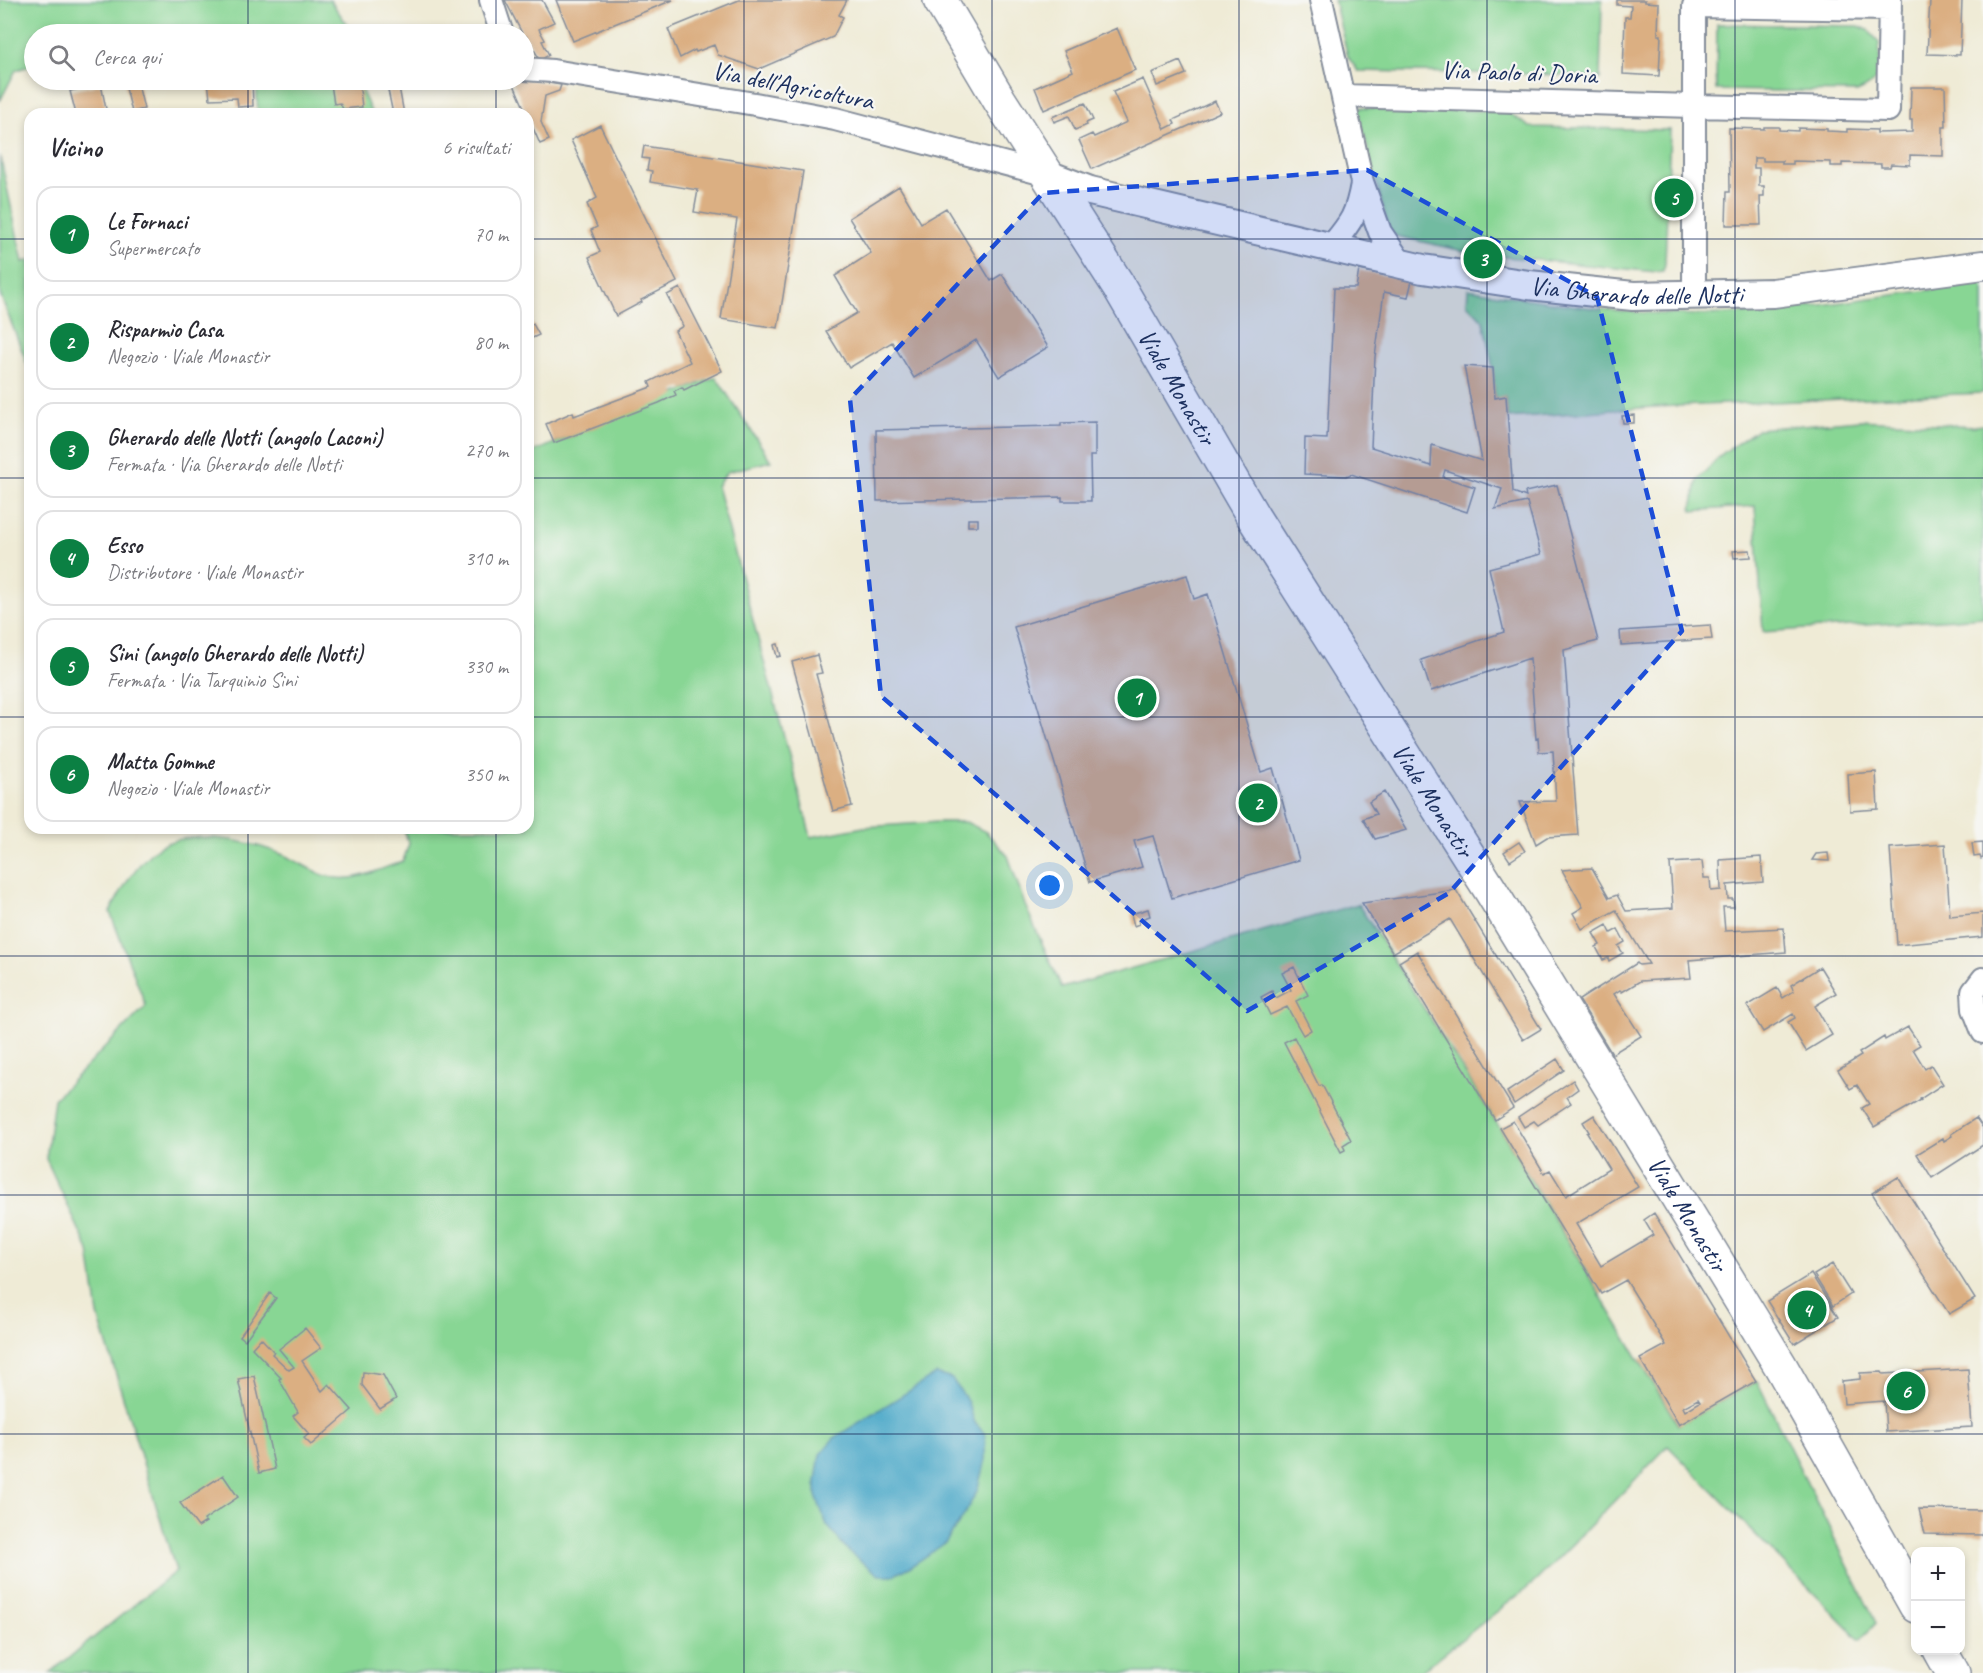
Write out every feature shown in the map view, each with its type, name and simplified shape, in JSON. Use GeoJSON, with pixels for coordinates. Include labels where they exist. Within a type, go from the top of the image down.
{"type":"FeatureCollection","features":[{"type":"Feature","properties":{"kind":"main road","name":"Viale Monastir"},"geometry":{"type":"LineString","coordinates":[[940,0],[1000,101],[1118,285],[1254,518],[1491,891],[1780,1365],[1913,1601]]}},
{"type":"Feature","properties":{"kind":"main road"},"geometry":{"type":"LineString","coordinates":[[1943,1655],[1953,1673]]}},
{"type":"Feature","properties":{"kind":"street"},"geometry":{"type":"LineString","coordinates":[[491,0],[499,24]]}},
{"type":"Feature","properties":{"kind":"street"},"geometry":{"type":"LineString","coordinates":[[1321,0],[1362,182],[1380,232],[1401,263]]}},
{"type":"Feature","properties":{"kind":"street"},"geometry":{"type":"LineString","coordinates":[[1694,295],[1694,6],[1890,5]]}},
{"type":"Feature","properties":{"kind":"street","name":"Via Paolo di Doria"},"geometry":{"type":"LineString","coordinates":[[1344,96],[1888,110],[1890,5]]}},
{"type":"Feature","properties":{"kind":"street","name":"Via dell'Agricoltura"},"geometry":{"type":"LineString","coordinates":[[534,70],[554,71],[835,119],[1048,175]]}},
{"type":"Feature","properties":{"kind":"street","name":"Via Gherardo delle Notti"},"geometry":{"type":"LineString","coordinates":[[1048,175],[1090,191],[1329,249],[1423,269],[1529,285],[1633,296],[1773,293],[1983,265]]}},
{"type":"Feature","properties":{"kind":"street"},"geometry":{"type":"LineString","coordinates":[[1329,249],[1352,221],[1362,182]]}},
{"type":"Feature","properties":{"kind":"street"},"geometry":{"type":"LineString","coordinates":[[1983,979],[1973,992],[1974,1009],[1983,1032]]}},
{"type":"Feature","properties":{"kind":"highlighted area"},"geometry":{"type":"Polygon","coordinates":[[[1367,170],[1597,297],[1682,631],[1449,893],[1247,1011],[881,696],[850,399],[1043,193],[1367,170]]]}},
{"type":"Feature","properties":{"kind":"green space"},"geometry":{"type":"Polygon","coordinates":[[[0,0],[330,0],[347,24],[24,24],[24,68],[16,70],[0,101],[0,0]]]}},
{"type":"Feature","properties":{"kind":"green space"},"geometry":{"type":"Polygon","coordinates":[[[1334,0],[1602,0],[1600,79],[1571,75],[1358,71],[1348,57],[1334,0]]]}},
{"type":"Feature","properties":{"kind":"green space"},"geometry":{"type":"Polygon","coordinates":[[[1717,24],[1859,26],[1868,30],[1879,42],[1879,72],[1872,83],[1857,92],[1716,90],[1717,24]]]}},
{"type":"Feature","properties":{"kind":"green space"},"geometry":{"type":"Polygon","coordinates":[[[257,90],[361,90],[369,108],[258,108],[257,90]]]}},
{"type":"Feature","properties":{"kind":"green space"},"geometry":{"type":"Polygon","coordinates":[[[1357,108],[1506,111],[1530,127],[1670,130],[1663,271],[1477,254],[1396,236],[1389,230],[1357,108]]]}},
{"type":"Feature","properties":{"kind":"green space"},"geometry":{"type":"Polygon","coordinates":[[[0,155],[24,262],[24,356],[0,294],[0,155]]]}},
{"type":"Feature","properties":{"kind":"green space"},"geometry":{"type":"Polygon","coordinates":[[[1983,284],[1983,393],[1654,407],[1508,418],[1506,397],[1495,398],[1493,368],[1483,320],[1467,304],[1468,289],[1608,310],[1713,315],[1778,310],[1983,284]]]}},
{"type":"Feature","properties":{"kind":"green space"},"geometry":{"type":"Polygon","coordinates":[[[716,377],[771,461],[727,472],[717,486],[811,837],[864,827],[939,822],[966,822],[986,832],[1008,856],[1025,905],[1062,988],[1358,904],[1495,1120],[1678,1425],[1757,1381],[1876,1623],[1860,1640],[1668,1446],[1536,1581],[1419,1673],[50,1673],[176,1571],[98,1315],[89,1251],[46,1159],[54,1099],[146,1006],[110,912],[130,878],[148,855],[169,842],[184,839],[201,837],[236,841],[281,854],[329,877],[353,878],[403,861],[409,844],[405,834],[534,834],[534,452],[716,377]]]}},
{"type":"Feature","properties":{"kind":"green space"},"geometry":{"type":"Polygon","coordinates":[[[1859,420],[1983,425],[1983,617],[1763,632],[1755,506],[1692,511],[1697,480],[1723,453],[1758,429],[1859,420]]]}},
{"type":"Feature","properties":{"kind":"water"},"geometry":{"type":"Polygon","coordinates":[[[936,1374],[952,1379],[967,1400],[975,1423],[985,1434],[985,1460],[977,1491],[945,1543],[894,1575],[879,1575],[849,1552],[827,1525],[816,1496],[820,1454],[834,1438],[936,1374]]]}},
{"type":"Feature","properties":{"kind":"building"},"geometry":{"type":"Polygon","coordinates":[[[505,0],[542,0],[554,22],[539,29],[549,55],[540,60],[534,50],[534,24],[517,24],[505,0]]]}},
{"type":"Feature","properties":{"kind":"building"},"geometry":{"type":"Polygon","coordinates":[[[556,0],[673,0],[573,41],[556,0]]]}},
{"type":"Feature","properties":{"kind":"building"},"geometry":{"type":"Polygon","coordinates":[[[739,0],[847,0],[839,15],[843,17],[833,37],[759,69],[718,55],[714,45],[696,52],[695,50],[680,58],[668,29],[739,0]]]}},
{"type":"Feature","properties":{"kind":"building"},"geometry":{"type":"Polygon","coordinates":[[[1617,0],[1645,0],[1645,2],[1659,3],[1658,35],[1661,35],[1659,76],[1623,74],[1625,17],[1630,17],[1631,6],[1617,5],[1617,0]]]}},
{"type":"Feature","properties":{"kind":"building"},"geometry":{"type":"Polygon","coordinates":[[[1930,0],[1962,0],[1960,55],[1927,54],[1930,0]]]}},
{"type":"Feature","properties":{"kind":"building"},"geometry":{"type":"Polygon","coordinates":[[[1117,28],[1135,70],[1044,110],[1035,88],[1073,71],[1064,51],[1117,28]]]}},
{"type":"Feature","properties":{"kind":"building"},"geometry":{"type":"Polygon","coordinates":[[[1180,61],[1186,74],[1157,86],[1152,73],[1180,61]]]}},
{"type":"Feature","properties":{"kind":"building"},"geometry":{"type":"Polygon","coordinates":[[[1143,79],[1165,129],[1175,124],[1173,120],[1215,101],[1220,112],[1092,169],[1079,140],[1092,134],[1094,137],[1127,122],[1113,92],[1143,79]]]}},
{"type":"Feature","properties":{"kind":"building"},"geometry":{"type":"Polygon","coordinates":[[[534,81],[561,85],[559,91],[545,96],[541,122],[549,140],[540,144],[534,130],[534,108],[524,108],[516,90],[534,90],[534,81]]]}},
{"type":"Feature","properties":{"kind":"building"},"geometry":{"type":"Polygon","coordinates":[[[1911,87],[1945,87],[1946,127],[1943,127],[1943,156],[1910,155],[1910,165],[1891,164],[1890,167],[1881,167],[1881,164],[1842,163],[1842,166],[1831,166],[1831,162],[1793,161],[1793,164],[1782,164],[1782,161],[1763,161],[1763,158],[1754,158],[1754,168],[1759,168],[1759,186],[1764,186],[1764,196],[1760,196],[1761,225],[1726,225],[1727,192],[1730,192],[1729,128],[1779,127],[1779,130],[1798,131],[1798,128],[1847,132],[1847,129],[1877,130],[1877,133],[1912,132],[1911,87]]]}},
{"type":"Feature","properties":{"kind":"building"},"geometry":{"type":"Polygon","coordinates":[[[102,90],[106,108],[74,108],[70,91],[102,90]]]}},
{"type":"Feature","properties":{"kind":"building"},"geometry":{"type":"Polygon","coordinates":[[[126,90],[139,90],[144,108],[131,108],[126,90]]]}},
{"type":"Feature","properties":{"kind":"building"},"geometry":{"type":"Polygon","coordinates":[[[209,90],[252,90],[253,106],[238,107],[237,98],[210,99],[209,90]]]}},
{"type":"Feature","properties":{"kind":"building"},"geometry":{"type":"Polygon","coordinates":[[[332,90],[360,90],[362,107],[342,108],[340,103],[334,104],[332,90]]]}},
{"type":"Feature","properties":{"kind":"building"},"geometry":{"type":"Polygon","coordinates":[[[388,90],[400,90],[403,108],[392,108],[388,90]]]}},
{"type":"Feature","properties":{"kind":"building"},"geometry":{"type":"Polygon","coordinates":[[[1085,103],[1093,120],[1086,123],[1087,125],[1075,130],[1069,116],[1054,122],[1052,117],[1085,103]]]}},
{"type":"Feature","properties":{"kind":"building"},"geometry":{"type":"Polygon","coordinates":[[[600,125],[677,282],[641,300],[642,302],[616,316],[589,257],[600,252],[591,230],[597,227],[587,204],[597,198],[571,140],[600,125]]]}},
{"type":"Feature","properties":{"kind":"building"},"geometry":{"type":"Polygon","coordinates":[[[644,146],[803,171],[778,328],[721,319],[737,219],[694,212],[698,190],[650,182],[652,171],[647,170],[649,159],[642,158],[644,146]]]}},
{"type":"Feature","properties":{"kind":"building"},"geometry":{"type":"Polygon","coordinates":[[[899,186],[921,223],[946,208],[991,281],[1002,274],[1048,347],[999,377],[976,340],[914,378],[892,342],[849,368],[826,331],[857,313],[835,276],[871,253],[849,218],[899,186]]]}},
{"type":"Feature","properties":{"kind":"building"},"geometry":{"type":"Polygon","coordinates":[[[1359,270],[1412,281],[1408,297],[1384,292],[1375,357],[1371,447],[1431,466],[1432,445],[1482,461],[1464,366],[1493,368],[1495,398],[1506,396],[1513,492],[1526,497],[1525,492],[1557,485],[1598,641],[1564,650],[1578,835],[1547,837],[1536,844],[1520,802],[1556,801],[1553,751],[1539,752],[1538,738],[1536,739],[1530,658],[1431,691],[1421,660],[1504,632],[1489,568],[1541,554],[1527,502],[1495,509],[1502,489],[1445,470],[1443,477],[1475,487],[1467,512],[1351,474],[1346,476],[1304,474],[1305,438],[1327,439],[1334,288],[1356,288],[1359,270]]]}},
{"type":"Feature","properties":{"kind":"building"},"geometry":{"type":"Polygon","coordinates":[[[680,288],[722,371],[684,390],[682,387],[674,391],[676,395],[659,403],[554,443],[546,424],[573,412],[574,416],[651,387],[649,382],[690,362],[675,331],[683,326],[667,295],[680,288]]]}},
{"type":"Feature","properties":{"kind":"building"},"geometry":{"type":"Polygon","coordinates":[[[534,326],[539,335],[534,337],[534,326]]]}},
{"type":"Feature","properties":{"kind":"building"},"geometry":{"type":"Polygon","coordinates":[[[1634,415],[1634,423],[1623,423],[1622,416],[1634,415]]]}},
{"type":"Feature","properties":{"kind":"building"},"geometry":{"type":"Polygon","coordinates":[[[1095,422],[1095,456],[1090,456],[1091,501],[1062,501],[1062,497],[877,501],[876,430],[1061,426],[1061,423],[1095,422]]]}},
{"type":"Feature","properties":{"kind":"building"},"geometry":{"type":"Polygon","coordinates":[[[968,519],[978,519],[978,526],[968,526],[968,519]]]}},
{"type":"Feature","properties":{"kind":"building"},"geometry":{"type":"Polygon","coordinates":[[[1750,550],[1751,557],[1734,558],[1733,551],[1750,550]]]}},
{"type":"Feature","properties":{"kind":"building"},"geometry":{"type":"Polygon","coordinates":[[[1187,575],[1194,599],[1208,594],[1261,772],[1273,768],[1299,860],[1172,898],[1153,836],[1134,841],[1142,867],[1090,882],[1014,627],[1187,575]]]}},
{"type":"Feature","properties":{"kind":"building"},"geometry":{"type":"Polygon","coordinates":[[[1710,625],[1712,639],[1621,645],[1620,631],[1710,625]]]}},
{"type":"Feature","properties":{"kind":"building"},"geometry":{"type":"Polygon","coordinates":[[[778,644],[781,656],[777,657],[774,645],[778,644]]]}},
{"type":"Feature","properties":{"kind":"building"},"geometry":{"type":"Polygon","coordinates":[[[817,655],[822,673],[816,674],[852,806],[833,811],[792,662],[817,655]]]}},
{"type":"Feature","properties":{"kind":"building"},"geometry":{"type":"Polygon","coordinates":[[[1876,772],[1878,809],[1850,811],[1848,774],[1876,772]]]}},
{"type":"Feature","properties":{"kind":"building"},"geometry":{"type":"Polygon","coordinates":[[[1384,792],[1406,830],[1375,839],[1363,819],[1376,814],[1369,802],[1384,792]]]}},
{"type":"Feature","properties":{"kind":"building"},"geometry":{"type":"Polygon","coordinates":[[[1519,842],[1525,851],[1510,861],[1504,852],[1519,842]]]}},
{"type":"Feature","properties":{"kind":"building"},"geometry":{"type":"Polygon","coordinates":[[[1983,842],[1983,858],[1974,857],[1972,843],[1983,842]]]}},
{"type":"Feature","properties":{"kind":"building"},"geometry":{"type":"Polygon","coordinates":[[[1945,844],[1950,916],[1983,913],[1983,937],[1897,945],[1890,848],[1945,844]]]}},
{"type":"Feature","properties":{"kind":"building"},"geometry":{"type":"Polygon","coordinates":[[[1828,853],[1829,861],[1812,860],[1816,854],[1828,853]]]}},
{"type":"Feature","properties":{"kind":"building"},"geometry":{"type":"Polygon","coordinates":[[[1761,857],[1763,882],[1727,885],[1728,899],[1733,899],[1734,907],[1723,907],[1725,931],[1784,928],[1786,952],[1689,960],[1691,978],[1640,981],[1622,992],[1620,990],[1614,994],[1641,1036],[1612,1054],[1579,1000],[1637,963],[1639,965],[1649,964],[1616,910],[1582,929],[1573,913],[1583,907],[1562,870],[1592,868],[1609,898],[1617,895],[1626,911],[1673,908],[1670,863],[1702,861],[1704,878],[1710,878],[1711,891],[1721,890],[1720,860],[1761,857]]]}},
{"type":"Feature","properties":{"kind":"building"},"geometry":{"type":"Polygon","coordinates":[[[1456,890],[1541,1029],[1523,1040],[1450,919],[1393,953],[1362,903],[1456,890]]]}},
{"type":"Feature","properties":{"kind":"building"},"geometry":{"type":"Polygon","coordinates":[[[1148,909],[1150,916],[1138,920],[1139,924],[1134,926],[1131,914],[1148,909]]]}},
{"type":"Feature","properties":{"kind":"building"},"geometry":{"type":"Polygon","coordinates":[[[1607,925],[1611,933],[1618,929],[1625,942],[1618,946],[1623,953],[1609,961],[1608,958],[1603,960],[1596,947],[1600,945],[1593,933],[1607,925]]]}},
{"type":"Feature","properties":{"kind":"building"},"geometry":{"type":"Polygon","coordinates":[[[1417,951],[1513,1108],[1495,1120],[1399,962],[1417,951]]]}},
{"type":"Feature","properties":{"kind":"building"},"geometry":{"type":"Polygon","coordinates":[[[1294,967],[1308,995],[1296,1001],[1311,1030],[1303,1035],[1287,1007],[1270,1015],[1261,997],[1272,991],[1276,998],[1291,990],[1282,973],[1294,967]]]}},
{"type":"Feature","properties":{"kind":"building"},"geometry":{"type":"Polygon","coordinates":[[[1820,967],[1836,993],[1815,1006],[1832,1035],[1806,1051],[1788,1022],[1795,1018],[1793,1014],[1763,1032],[1747,1006],[1777,988],[1783,998],[1794,991],[1791,985],[1820,967]]]}},
{"type":"Feature","properties":{"kind":"building"},"geometry":{"type":"Polygon","coordinates":[[[1908,1027],[1920,1045],[1913,1049],[1925,1069],[1931,1065],[1943,1084],[1921,1100],[1874,1127],[1862,1108],[1869,1104],[1857,1085],[1850,1089],[1838,1070],[1861,1056],[1859,1053],[1884,1037],[1885,1040],[1908,1027]]]}},
{"type":"Feature","properties":{"kind":"building"},"geometry":{"type":"Polygon","coordinates":[[[1294,1037],[1319,1086],[1322,1085],[1351,1140],[1343,1145],[1345,1150],[1341,1152],[1284,1042],[1294,1037]]]}},
{"type":"Feature","properties":{"kind":"building"},"geometry":{"type":"Polygon","coordinates":[[[1557,1059],[1564,1070],[1514,1104],[1507,1092],[1557,1059]]]}},
{"type":"Feature","properties":{"kind":"building"},"geometry":{"type":"Polygon","coordinates":[[[1573,1080],[1578,1089],[1567,1097],[1571,1103],[1538,1125],[1534,1121],[1524,1127],[1518,1117],[1573,1080]]]}},
{"type":"Feature","properties":{"kind":"building"},"geometry":{"type":"Polygon","coordinates":[[[1594,1115],[1638,1187],[1576,1224],[1601,1266],[1653,1235],[1644,1220],[1654,1213],[1756,1381],[1679,1425],[1640,1359],[1666,1345],[1626,1280],[1601,1294],[1500,1128],[1513,1121],[1544,1173],[1550,1170],[1566,1196],[1609,1169],[1587,1133],[1589,1132],[1583,1122],[1594,1115]],[[1698,1399],[1683,1407],[1685,1411],[1700,1402],[1698,1399]]]}},
{"type":"Feature","properties":{"kind":"building"},"geometry":{"type":"Polygon","coordinates":[[[1976,1118],[1983,1128],[1983,1145],[1932,1178],[1917,1154],[1943,1138],[1944,1141],[1976,1118]]]}},
{"type":"Feature","properties":{"kind":"building"},"geometry":{"type":"Polygon","coordinates":[[[1898,1177],[1975,1299],[1949,1314],[1872,1193],[1898,1177]]]}},
{"type":"Feature","properties":{"kind":"building"},"geometry":{"type":"Polygon","coordinates":[[[1832,1264],[1851,1294],[1833,1306],[1814,1275],[1832,1264]]]}},
{"type":"Feature","properties":{"kind":"building"},"geometry":{"type":"Polygon","coordinates":[[[1811,1274],[1838,1317],[1794,1344],[1767,1301],[1811,1274]]]}},
{"type":"Feature","properties":{"kind":"building"},"geometry":{"type":"Polygon","coordinates":[[[270,1293],[276,1298],[245,1340],[240,1336],[270,1293]]]}},
{"type":"Feature","properties":{"kind":"building"},"geometry":{"type":"Polygon","coordinates":[[[305,1328],[321,1348],[302,1361],[322,1391],[329,1384],[352,1410],[311,1445],[304,1438],[309,1434],[293,1416],[298,1412],[279,1379],[281,1378],[252,1348],[261,1338],[274,1352],[272,1354],[289,1370],[294,1367],[279,1349],[305,1328]]]}},
{"type":"Feature","properties":{"kind":"building"},"geometry":{"type":"Polygon","coordinates":[[[1968,1369],[1972,1427],[1886,1432],[1884,1401],[1844,1404],[1842,1381],[1860,1379],[1860,1373],[1882,1372],[1883,1374],[1968,1369]]]}},
{"type":"Feature","properties":{"kind":"building"},"geometry":{"type":"Polygon","coordinates":[[[363,1372],[383,1375],[396,1399],[380,1409],[362,1385],[363,1372]]]}},
{"type":"Feature","properties":{"kind":"building"},"geometry":{"type":"Polygon","coordinates":[[[254,1376],[275,1469],[259,1473],[238,1379],[254,1376]]]}},
{"type":"Feature","properties":{"kind":"building"},"geometry":{"type":"Polygon","coordinates":[[[223,1475],[238,1497],[204,1520],[206,1522],[198,1527],[180,1503],[223,1475]]]}},
{"type":"Feature","properties":{"kind":"building"},"geometry":{"type":"Polygon","coordinates":[[[1919,1509],[1983,1510],[1983,1535],[1925,1534],[1919,1509]]]}},
{"type":"Feature","properties":{"kind":"place","name":"Sini (angolo Gherardo delle Notti)"},"geometry":{"type":"Point","coordinates":[1674,198]}},
{"type":"Feature","properties":{"kind":"place","name":"Gherardo delle Notti (angolo Laconi)"},"geometry":{"type":"Point","coordinates":[1483,259]}},
{"type":"Feature","properties":{"kind":"place","name":"Le Fornaci"},"geometry":{"type":"Point","coordinates":[1137,698]}},
{"type":"Feature","properties":{"kind":"place","name":"Risparmio Casa"},"geometry":{"type":"Point","coordinates":[1258,803]}},
{"type":"Feature","properties":{"kind":"place","name":"Esso"},"geometry":{"type":"Point","coordinates":[1807,1310]}},
{"type":"Feature","properties":{"kind":"place","name":"Matta Gomme"},"geometry":{"type":"Point","coordinates":[1906,1391]}}]}
